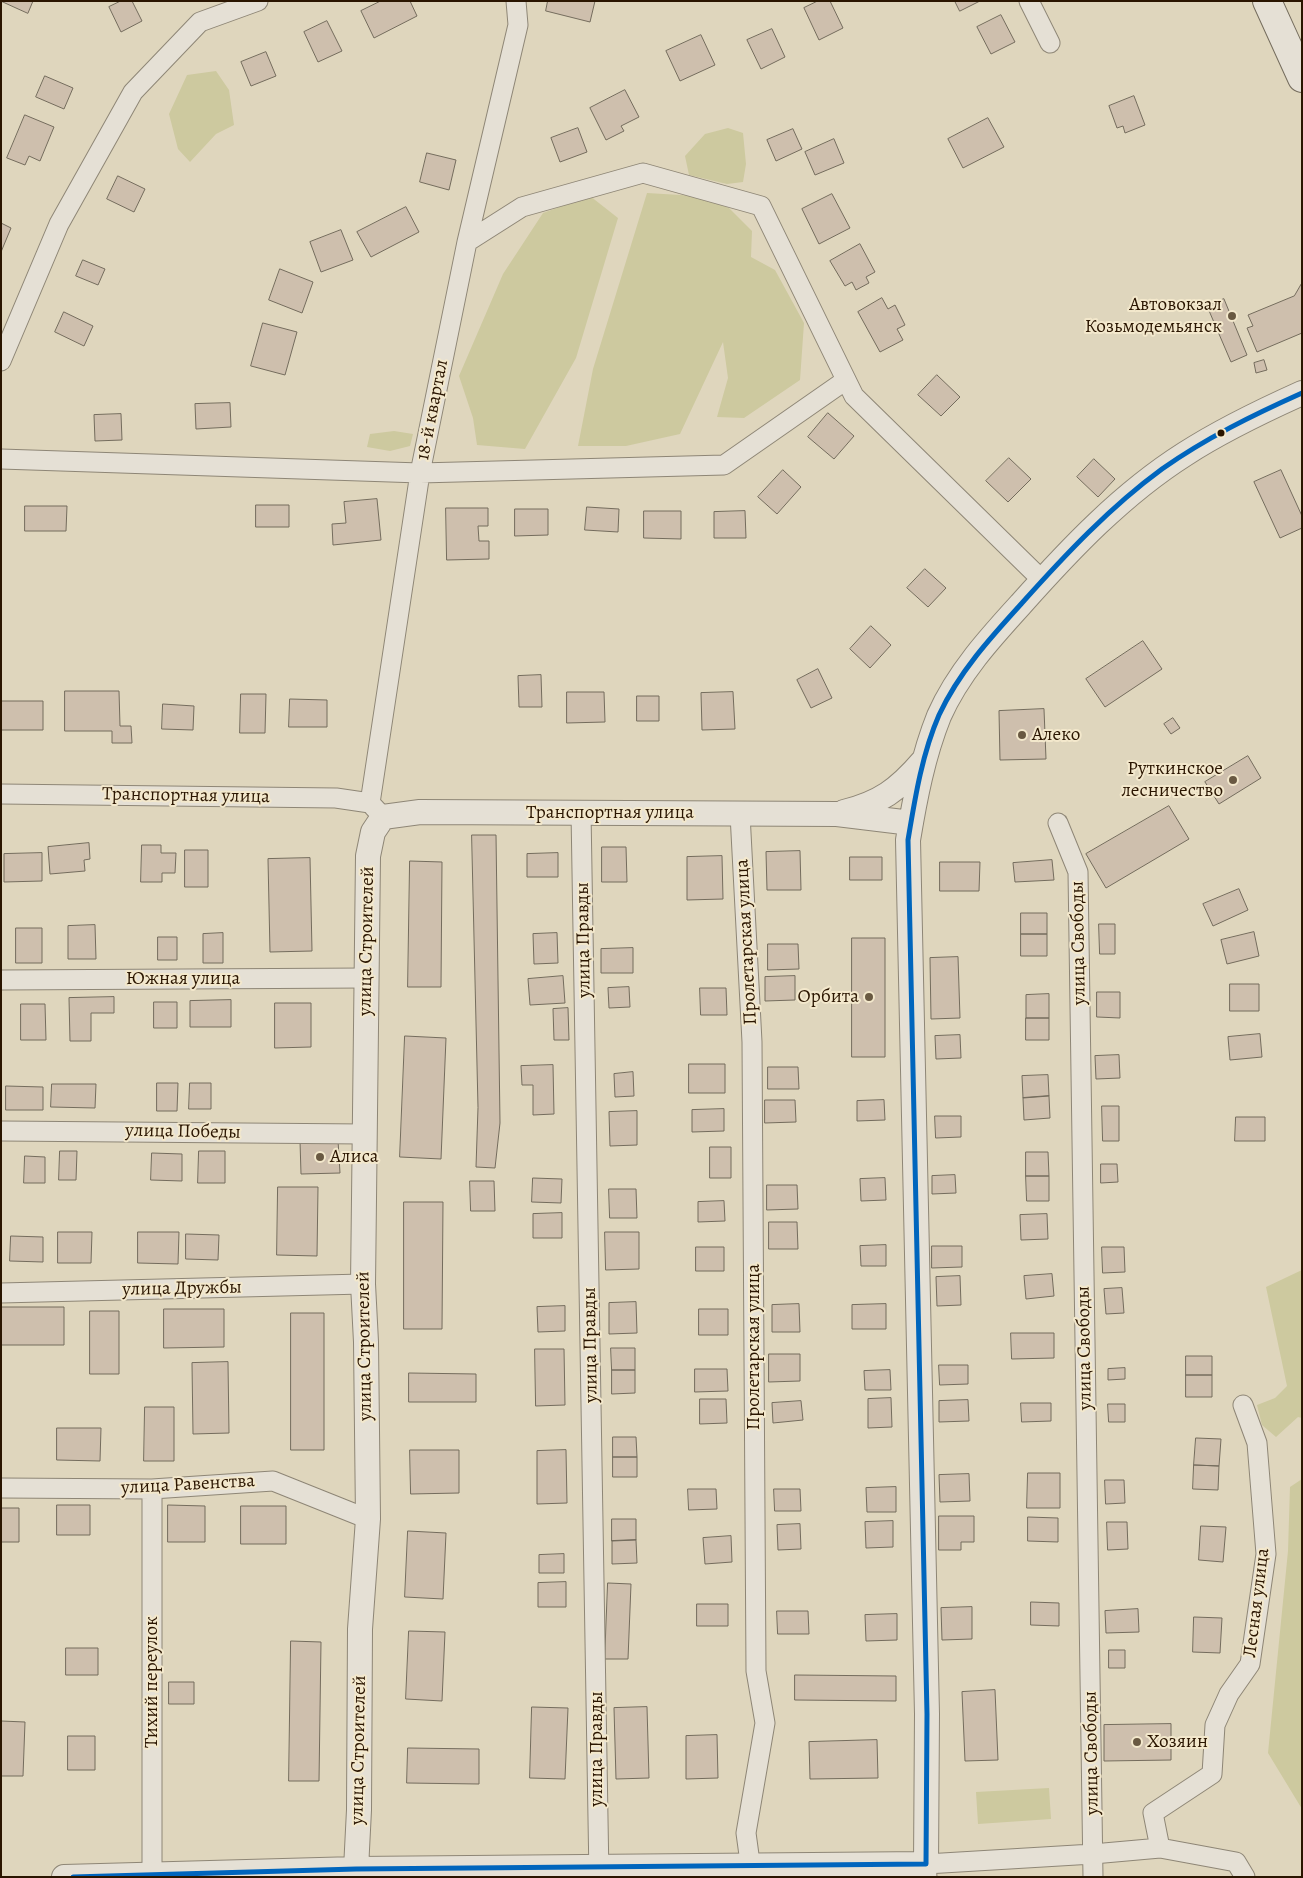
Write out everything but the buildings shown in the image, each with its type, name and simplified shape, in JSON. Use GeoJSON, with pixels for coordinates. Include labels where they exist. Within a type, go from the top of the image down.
{"type":"FeatureCollection","features":[{"type":"Feature","properties":{"kind":"main road"},"geometry":{"type":"LineString","coordinates":[[1267,1],[1302,78]]}},
{"type":"Feature","properties":{"kind":"street"},"geometry":{"type":"LineString","coordinates":[[1,361],[59,224],[133,92],[200,22],[258,1]]}},
{"type":"Feature","properties":{"kind":"street","name":"18-й квартал"},"geometry":{"type":"LineString","coordinates":[[376,810],[420,473],[467,242],[518,26],[516,1]]}},
{"type":"Feature","properties":{"kind":"street"},"geometry":{"type":"LineString","coordinates":[[1029,1],[1050,43]]}},
{"type":"Feature","properties":{"kind":"street"},"geometry":{"type":"LineString","coordinates":[[467,242],[522,207],[643,173],[761,206],[854,396],[1042,580]]}},
{"type":"Feature","properties":{"kind":"street"},"geometry":{"type":"LineString","coordinates":[[1,459],[420,473],[724,465],[846,380]]}},
{"type":"Feature","properties":{"kind":"street"},"geometry":{"type":"LineString","coordinates":[[927,1871],[927,1714],[908,840],[923,761],[940,716],[966,669],[992,636],[1042,580],[1092,529],[1148,480],[1184,454],[1221,433],[1302,393]]}},
{"type":"Feature","properties":{"kind":"street"},"geometry":{"type":"LineString","coordinates":[[837,814],[864,807],[887,796],[905,782],[923,761]]}},
{"type":"Feature","properties":{"kind":"street","name":"Транспортная улица"},"geometry":{"type":"LineString","coordinates":[[1,794],[336,798],[376,810],[420,812],[837,814]]}},
{"type":"Feature","properties":{"kind":"street","name":"улица Строителей"},"geometry":{"type":"LineString","coordinates":[[356,1873],[359,1810],[360,1629],[368,1519],[366,1342],[363,1284],[368,856],[376,810]]}},
{"type":"Feature","properties":{"kind":"street","name":"улица Правды"},"geometry":{"type":"LineString","coordinates":[[581,812],[599,1872]]}},
{"type":"Feature","properties":{"kind":"street","name":"Пролетарская улица"},"geometry":{"type":"LineString","coordinates":[[740,814],[752,1042],[756,1671],[765,1723],[746,1833],[752,1871]]}},
{"type":"Feature","properties":{"kind":"street"},"geometry":{"type":"LineString","coordinates":[[837,814],[911,823]]}},
{"type":"Feature","properties":{"kind":"street","name":"улица Свободы"},"geometry":{"type":"LineString","coordinates":[[1058,823],[1078,872],[1093,1877]]}},
{"type":"Feature","properties":{"kind":"street","name":"Южная улица"},"geometry":{"type":"LineString","coordinates":[[1,980],[366,978]]}},
{"type":"Feature","properties":{"kind":"street","name":"улица Победы"},"geometry":{"type":"LineString","coordinates":[[1,1130],[364,1134]]}},
{"type":"Feature","properties":{"kind":"street","name":"улица Дружбы"},"geometry":{"type":"LineString","coordinates":[[1,1293],[363,1284]]}},
{"type":"Feature","properties":{"kind":"street","name":"Лесная улица"},"geometry":{"type":"LineString","coordinates":[[1160,1848],[1153,1813],[1212,1774],[1215,1725],[1229,1694],[1250,1664],[1266,1554],[1258,1443],[1243,1405]]}},
{"type":"Feature","properties":{"kind":"street","name":"улица Равенства"},"geometry":{"type":"LineString","coordinates":[[1,1488],[152,1489],[273,1481],[368,1519]]}},
{"type":"Feature","properties":{"kind":"street","name":"Тихий переулок"},"geometry":{"type":"LineString","coordinates":[[152,1489],[152,1874]]}},
{"type":"Feature","properties":{"kind":"street"},"geometry":{"type":"LineString","coordinates":[[64,1877],[152,1874],[927,1871],[1160,1848],[1236,1862],[1246,1877]]}},
{"type":"Feature","properties":{"kind":"shaded area"},"geometry":{"type":"Polygon","coordinates":[[[216,71],[229,90],[234,125],[216,134],[190,162],[178,149],[169,114],[187,75],[216,71]]]}},
{"type":"Feature","properties":{"kind":"shaded area"},"geometry":{"type":"Polygon","coordinates":[[[728,128],[743,133],[746,164],[743,182],[727,184],[689,175],[685,156],[705,134],[728,128]]]}},
{"type":"Feature","properties":{"kind":"shaded area"},"geometry":{"type":"Polygon","coordinates":[[[647,193],[697,196],[729,208],[752,231],[751,257],[775,270],[804,323],[800,380],[744,418],[717,417],[728,378],[723,342],[680,434],[626,446],[578,446],[593,369],[647,193]]]}},
{"type":"Feature","properties":{"kind":"shaded area"},"geometry":{"type":"Polygon","coordinates":[[[590,196],[618,218],[576,358],[525,449],[477,445],[473,418],[459,376],[503,274],[543,213],[590,196]]]}},
{"type":"Feature","properties":{"kind":"shaded area"},"geometry":{"type":"Polygon","coordinates":[[[394,431],[413,434],[410,446],[390,451],[367,447],[370,434],[394,431]]]}},
{"type":"Feature","properties":{"kind":"shaded area"},"geometry":{"type":"Polygon","coordinates":[[[1302,1270],[1302,1418],[1298,1417],[1276,1437],[1262,1425],[1257,1405],[1275,1398],[1287,1386],[1266,1287],[1302,1270]]]}},
{"type":"Feature","properties":{"kind":"shaded area"},"geometry":{"type":"Polygon","coordinates":[[[1302,1479],[1302,1809],[1268,1753],[1288,1551],[1290,1487],[1302,1479]]]}},
{"type":"Feature","properties":{"kind":"shaded area"},"geometry":{"type":"Polygon","coordinates":[[[1049,1788],[1051,1819],[978,1824],[976,1792],[1049,1788]]]}},
{"type":"Feature","properties":{"kind":"transit line"},"geometry":{"type":"LineString","coordinates":[[73,1877],[356,1869],[926,1864],[927,1714],[908,840],[916,792],[928,745],[947,699],[987,642],[1055,567],[1106,515],[1162,469],[1196,447],[1302,393]]}},
{"type":"Feature","properties":{"kind":"place","name":"Автовокзал Козьмодемьянск"},"geometry":{"type":"Point","coordinates":[1232,316]}},
{"type":"Feature","properties":{"kind":"place","name":"Алеко"},"geometry":{"type":"Point","coordinates":[1022,735]}},
{"type":"Feature","properties":{"kind":"place","name":"Руткинское лесничество"},"geometry":{"type":"Point","coordinates":[1233,780]}},
{"type":"Feature","properties":{"kind":"place","name":"Орбита"},"geometry":{"type":"Point","coordinates":[869,997]}},
{"type":"Feature","properties":{"kind":"place","name":"Алиса"},"geometry":{"type":"Point","coordinates":[320,1157]}},
{"type":"Feature","properties":{"kind":"place","name":"Хозяин"},"geometry":{"type":"Point","coordinates":[1137,1742]}}]}
